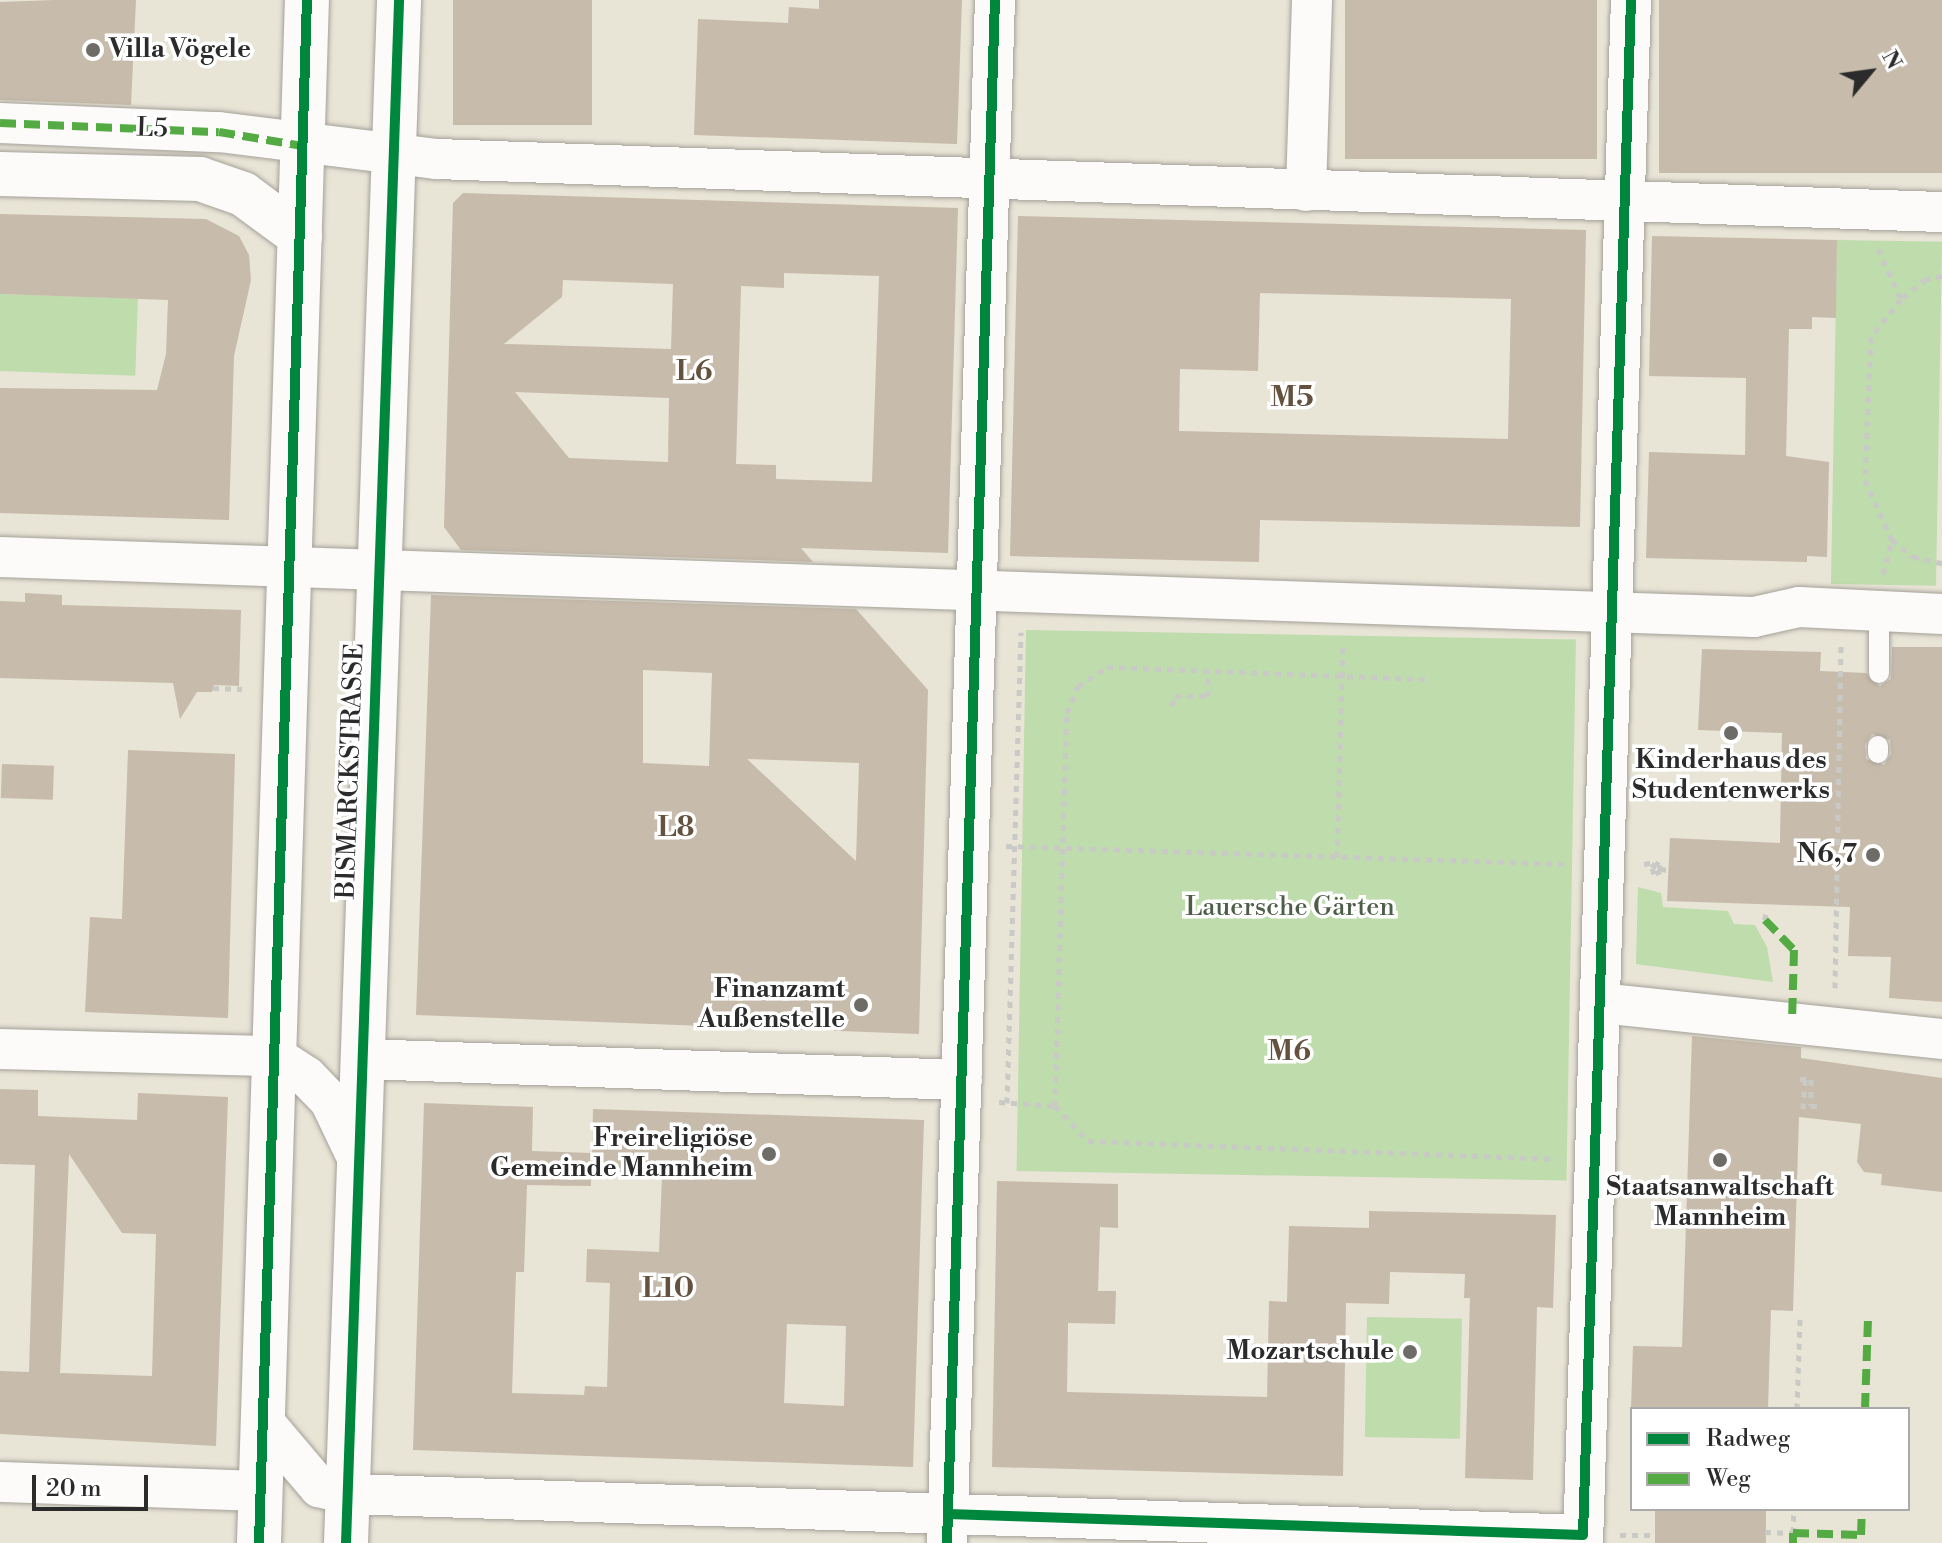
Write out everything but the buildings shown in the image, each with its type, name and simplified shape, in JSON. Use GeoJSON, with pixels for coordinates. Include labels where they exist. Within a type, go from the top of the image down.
{"type":"FeatureCollection","features":[{"type":"Feature","properties":{"kind":"main road"},"geometry":{"type":"LineString","coordinates":[[259,1543],[307,0]]}},
{"type":"Feature","properties":{"kind":"main road","name":"BISMARCKSTRASSE"},"geometry":{"type":"LineString","coordinates":[[346,1543],[399,0]]}},
{"type":"Feature","properties":{"kind":"main road"},"geometry":{"type":"LineString","coordinates":[[0,174],[200,179],[243,194],[300,236]]}},
{"type":"Feature","properties":{"kind":"street"},"geometry":{"type":"LineString","coordinates":[[948,1528],[995,0]]}},
{"type":"Feature","properties":{"kind":"street"},"geometry":{"type":"LineString","coordinates":[[1306,191],[1312,0]]}},
{"type":"Feature","properties":{"kind":"street"},"geometry":{"type":"LineString","coordinates":[[263,1421],[319,1487],[348,1494],[948,1528],[1583,1539],[1631,0]]}},
{"type":"Feature","properties":{"kind":"street","name":"L5"},"geometry":{"type":"LineString","coordinates":[[0,123],[219,132],[395,157],[1942,212]]}},
{"type":"Feature","properties":{"kind":"street"},"geometry":{"type":"LineString","coordinates":[[0,557],[1754,617],[1799,607],[1942,614]]}},
{"type":"Feature","properties":{"kind":"street"},"geometry":{"type":"LineString","coordinates":[[1600,1003],[1834,1025],[1942,1039]]}},
{"type":"Feature","properties":{"kind":"street"},"geometry":{"type":"LineString","coordinates":[[0,1049],[275,1056],[330,1101],[360,1164]]}},
{"type":"Feature","properties":{"kind":"street"},"geometry":{"type":"LineString","coordinates":[[363,1059],[962,1080]]}},
{"type":"Feature","properties":{"kind":"street"},"geometry":{"type":"LineString","coordinates":[[0,1482],[261,1491]]}},
{"type":"Feature","properties":{"kind":"lane"},"geometry":{"type":"LineString","coordinates":[[1860,609],[1879,673]]}},
{"type":"Feature","properties":{"kind":"path"},"geometry":{"type":"LineString","coordinates":[[1881,254],[1901,299]]}},
{"type":"Feature","properties":{"kind":"path"},"geometry":{"type":"LineString","coordinates":[[1942,276],[1926,279],[1901,299],[1871,337],[1865,480],[1892,540],[1913,557],[1942,563]]}},
{"type":"Feature","properties":{"kind":"path"},"geometry":{"type":"LineString","coordinates":[[1884,568],[1892,540]]}},
{"type":"Feature","properties":{"kind":"path"},"geometry":{"type":"LineString","coordinates":[[1023,590],[1007,1103],[1055,1106],[1088,1141],[1594,1160]]}},
{"type":"Feature","properties":{"kind":"path"},"geometry":{"type":"LineString","coordinates":[[1337,857],[1344,601]]}},
{"type":"Feature","properties":{"kind":"path"},"geometry":{"type":"LineString","coordinates":[[1834,1025],[1860,609]]}},
{"type":"Feature","properties":{"kind":"path"},"geometry":{"type":"LineString","coordinates":[[1055,1106],[1067,713],[1078,686],[1107,667],[1425,679]]}},
{"type":"Feature","properties":{"kind":"path"},"geometry":{"type":"LineString","coordinates":[[1172,706],[1175,696],[1208,696],[1208,672]]}},
{"type":"Feature","properties":{"kind":"path"},"geometry":{"type":"LineString","coordinates":[[213,688],[242,689]]}},
{"type":"Feature","properties":{"kind":"path"},"geometry":{"type":"LineString","coordinates":[[1015,846],[1604,866]]}},
{"type":"Feature","properties":{"kind":"path"},"geometry":{"type":"LineString","coordinates":[[1649,864],[1669,870]]}},
{"type":"Feature","properties":{"kind":"path"},"geometry":{"type":"LineString","coordinates":[[1765,920],[1766,910]]}},
{"type":"Feature","properties":{"kind":"path"},"geometry":{"type":"LineString","coordinates":[[1803,1109],[1805,1079],[1811,1106],[1818,1106]]}},
{"type":"Feature","properties":{"kind":"path"},"geometry":{"type":"LineString","coordinates":[[1797,1407],[1800,1317]]}},
{"type":"Feature","properties":{"kind":"path"},"geometry":{"type":"LineString","coordinates":[[1765,1532],[1793,1533],[1794,1511]]}},
{"type":"Feature","properties":{"kind":"green space"},"geometry":{"type":"Polygon","coordinates":[[[1837,240],[1942,242],[1936,586],[1831,584],[1837,240]]]}},
{"type":"Feature","properties":{"kind":"green space"},"geometry":{"type":"Polygon","coordinates":[[[0,294],[138,299],[135,376],[0,371],[0,294]]]}},
{"type":"Feature","properties":{"kind":"green space","name":"Lauersche Gärten"},"geometry":{"type":"Polygon","coordinates":[[[1026,630],[1576,640],[1566,1181],[1017,1171],[1026,630]]]}},
{"type":"Feature","properties":{"kind":"green space"},"geometry":{"type":"Polygon","coordinates":[[[1638,887],[1661,893],[1663,907],[1728,911],[1734,924],[1755,925],[1767,947],[1773,982],[1636,964],[1638,887]]]}},
{"type":"Feature","properties":{"kind":"green space"},"geometry":{"type":"Polygon","coordinates":[[[1367,1317],[1462,1319],[1460,1439],[1365,1437],[1367,1317]]]}},
{"type":"Feature","properties":{"kind":"marked path"},"geometry":{"type":"LineString","coordinates":[[0,123],[219,132],[303,146]]}},
{"type":"Feature","properties":{"kind":"marked path"},"geometry":{"type":"LineString","coordinates":[[1765,920],[1794,950],[1792,1021]]}},
{"type":"Feature","properties":{"kind":"marked path"},"geometry":{"type":"LineString","coordinates":[[1865,1407],[1868,1319]]}},
{"type":"Feature","properties":{"kind":"marked path"},"geometry":{"type":"LineString","coordinates":[[1793,1543],[1793,1533],[1861,1535],[1862,1511]]}},
{"type":"Feature","properties":{"kind":"cycle path"},"geometry":{"type":"LineString","coordinates":[[259,1543],[307,0]]}},
{"type":"Feature","properties":{"kind":"cycle path"},"geometry":{"type":"LineString","coordinates":[[346,1543],[399,0]]}},
{"type":"Feature","properties":{"kind":"cycle path"},"geometry":{"type":"LineString","coordinates":[[947,1543],[995,0]]}},
{"type":"Feature","properties":{"kind":"cycle path"},"geometry":{"type":"LineString","coordinates":[[948,1514],[1583,1535],[1631,0]]}},
{"type":"Feature","properties":{"kind":"place","name":"Villa Vögele"},"geometry":{"type":"Point","coordinates":[93,50]}},
{"type":"Feature","properties":{"kind":"place","name":"Kinderhaus des Studentenwerks"},"geometry":{"type":"Point","coordinates":[1731,733]}},
{"type":"Feature","properties":{"kind":"place","name":"N6,7"},"geometry":{"type":"Point","coordinates":[1873,855]}},
{"type":"Feature","properties":{"kind":"place","name":"Finanzamt Außenstelle"},"geometry":{"type":"Point","coordinates":[861,1005]}},
{"type":"Feature","properties":{"kind":"place","name":"Freireligiöse Gemeinde Mannheim"},"geometry":{"type":"Point","coordinates":[769,1154]}},
{"type":"Feature","properties":{"kind":"place","name":"Staatsanwaltschaft Mannheim"},"geometry":{"type":"Point","coordinates":[1720,1160]}},
{"type":"Feature","properties":{"kind":"place","name":"Mozartschule"},"geometry":{"type":"Point","coordinates":[1410,1352]}},
{"type":"Feature","properties":{"kind":"district","name":"L6"},"geometry":{"type":"Point","coordinates":[694,372]}},
{"type":"Feature","properties":{"kind":"district","name":"M5"},"geometry":{"type":"Point","coordinates":[1292,398]}},
{"type":"Feature","properties":{"kind":"district","name":"L8"},"geometry":{"type":"Point","coordinates":[676,828]}},
{"type":"Feature","properties":{"kind":"district","name":"M6"},"geometry":{"type":"Point","coordinates":[1289,1052]}},
{"type":"Feature","properties":{"kind":"district","name":"L10"},"geometry":{"type":"Point","coordinates":[668,1289]}}]}
